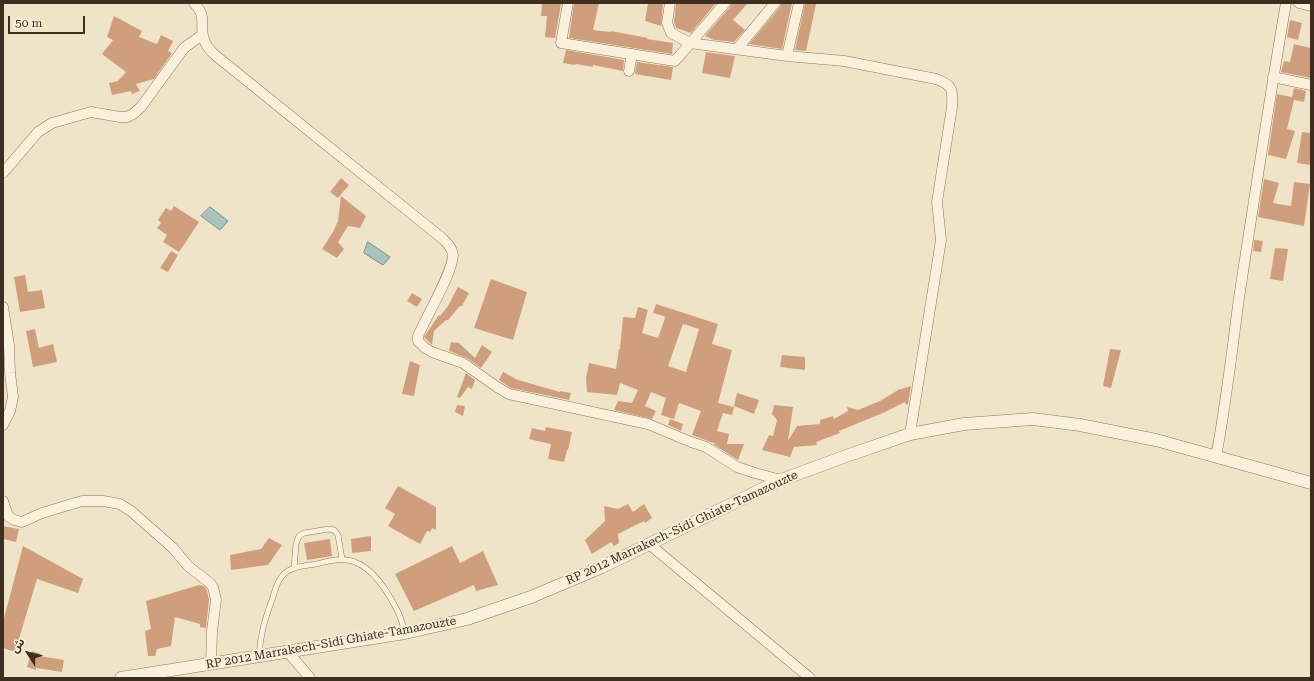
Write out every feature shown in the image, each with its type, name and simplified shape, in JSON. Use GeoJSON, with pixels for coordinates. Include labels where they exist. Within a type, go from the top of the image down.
{"type":"FeatureCollection","features":[{"type":"Feature","properties":{"kind":"street"},"geometry":{"type":"LineString","coordinates":[[194,3],[201,12],[203,19],[202,35],[208,48],[215,55],[451,247],[453,255],[451,268],[418,336],[418,341],[425,348],[463,363],[496,387],[509,394],[648,424],[706,447],[737,467],[781,480]]}},
{"type":"Feature","properties":{"kind":"street"},"geometry":{"type":"LineString","coordinates":[[568,3],[561,43],[632,54],[648,53],[675,61],[725,3]]}},
{"type":"Feature","properties":{"kind":"street"},"geometry":{"type":"LineString","coordinates":[[670,3],[667,23],[671,33],[690,43],[787,56],[844,61],[936,79],[948,84],[952,89],[952,107],[937,202],[941,240],[910,434]]}},
{"type":"Feature","properties":{"kind":"street"},"geometry":{"type":"LineString","coordinates":[[737,49],[774,3]]}},
{"type":"Feature","properties":{"kind":"street"},"geometry":{"type":"LineString","coordinates":[[787,56],[800,3]]}},
{"type":"Feature","properties":{"kind":"street"},"geometry":{"type":"LineString","coordinates":[[1216,457],[1226,402],[1240,291],[1286,3]]}},
{"type":"Feature","properties":{"kind":"street"},"geometry":{"type":"LineString","coordinates":[[1298,3],[1311,6]]}},
{"type":"Feature","properties":{"kind":"street"},"geometry":{"type":"LineString","coordinates":[[3,173],[38,132],[52,123],[90,112],[120,117],[127,117],[133,114],[141,107],[184,48],[202,35]]}},
{"type":"Feature","properties":{"kind":"street"},"geometry":{"type":"LineString","coordinates":[[629,71],[632,54]]}},
{"type":"Feature","properties":{"kind":"street"},"geometry":{"type":"LineString","coordinates":[[1273,77],[1311,86]]}},
{"type":"Feature","properties":{"kind":"street"},"geometry":{"type":"LineString","coordinates":[[3,308],[9,345],[13,397],[10,411],[3,425]]}},
{"type":"Feature","properties":{"kind":"street","name":"RP 2012 Marrakech-Sidi Ghiate-Tamazouzte"},"geometry":{"type":"LineString","coordinates":[[121,678],[405,633],[467,620],[531,597],[634,553],[649,544],[781,480],[910,434],[964,424],[1033,419],[1088,426],[1156,440],[1311,483]]}},
{"type":"Feature","properties":{"kind":"street"},"geometry":{"type":"LineString","coordinates":[[3,502],[8,516],[14,520],[22,522],[42,513],[82,501],[103,501],[120,504],[131,511],[173,548],[188,566],[210,582],[213,587],[216,600],[212,631],[211,664]]}},
{"type":"Feature","properties":{"kind":"street"},"geometry":{"type":"LineString","coordinates":[[649,544],[810,678]]}},
{"type":"Feature","properties":{"kind":"street"},"geometry":{"type":"LineString","coordinates":[[288,652],[310,678]]}},
{"type":"Feature","properties":{"kind":"lane"},"geometry":{"type":"LineString","coordinates":[[294,568],[296,544],[299,536],[304,533],[329,529],[334,530],[338,535],[342,559]]}},
{"type":"Feature","properties":{"kind":"lane"},"geometry":{"type":"LineString","coordinates":[[259,656],[260,638],[263,624],[277,584],[283,575],[294,568],[342,559],[362,565],[379,582],[389,595],[398,611],[405,633]]}},
{"type":"Feature","properties":{"kind":"water"},"geometry":{"type":"Polygon","coordinates":[[[210,207],[228,221],[220,230],[201,216],[210,207]]]}},
{"type":"Feature","properties":{"kind":"water"},"geometry":{"type":"Polygon","coordinates":[[[368,242],[390,257],[383,265],[364,253],[368,242]]]}},
{"type":"Feature","properties":{"kind":"building"},"geometry":{"type":"Polygon","coordinates":[[[542,3],[561,4],[555,38],[545,37],[547,16],[541,16],[542,3]]]}},
{"type":"Feature","properties":{"kind":"building"},"geometry":{"type":"Polygon","coordinates":[[[574,3],[599,3],[593,30],[611,31],[673,43],[672,54],[569,38],[574,3]]]}},
{"type":"Feature","properties":{"kind":"building"},"geometry":{"type":"Polygon","coordinates":[[[648,3],[663,3],[661,26],[645,21],[648,3]]]}},
{"type":"Feature","properties":{"kind":"building"},"geometry":{"type":"Polygon","coordinates":[[[676,3],[716,3],[691,33],[676,28],[674,22],[676,3]]]}},
{"type":"Feature","properties":{"kind":"building"},"geometry":{"type":"Polygon","coordinates":[[[731,3],[748,3],[733,20],[745,30],[734,42],[714,40],[705,36],[730,7],[731,3]]]}},
{"type":"Feature","properties":{"kind":"building"},"geometry":{"type":"Polygon","coordinates":[[[781,3],[792,3],[782,49],[749,44],[780,7],[781,3]]]}},
{"type":"Feature","properties":{"kind":"building"},"geometry":{"type":"Polygon","coordinates":[[[805,3],[816,4],[806,51],[795,50],[805,3]]]}},
{"type":"Feature","properties":{"kind":"building"},"geometry":{"type":"Polygon","coordinates":[[[114,16],[142,31],[139,37],[157,44],[161,35],[173,41],[168,51],[172,53],[154,79],[136,84],[140,91],[132,94],[131,91],[112,95],[109,83],[118,81],[126,72],[102,54],[113,40],[107,37],[114,16]]]}},
{"type":"Feature","properties":{"kind":"building"},"geometry":{"type":"Polygon","coordinates":[[[1290,20],[1302,23],[1298,40],[1287,37],[1290,20]]]}},
{"type":"Feature","properties":{"kind":"building"},"geometry":{"type":"Polygon","coordinates":[[[1294,44],[1311,48],[1310,78],[1281,72],[1284,61],[1290,62],[1294,44]]]}},
{"type":"Feature","properties":{"kind":"building"},"geometry":{"type":"Polygon","coordinates":[[[566,50],[624,60],[623,71],[593,65],[593,67],[563,63],[566,50]]]}},
{"type":"Feature","properties":{"kind":"building"},"geometry":{"type":"Polygon","coordinates":[[[706,52],[735,56],[730,78],[702,73],[706,52]]]}},
{"type":"Feature","properties":{"kind":"building"},"geometry":{"type":"Polygon","coordinates":[[[637,62],[673,67],[671,80],[635,74],[637,62]]]}},
{"type":"Feature","properties":{"kind":"building"},"geometry":{"type":"Polygon","coordinates":[[[1294,88],[1306,91],[1304,102],[1294,100],[1287,129],[1295,131],[1286,159],[1268,155],[1277,94],[1292,97],[1294,88]]]}},
{"type":"Feature","properties":{"kind":"building"},"geometry":{"type":"Polygon","coordinates":[[[1302,132],[1311,133],[1311,165],[1297,163],[1302,132]]]}},
{"type":"Feature","properties":{"kind":"building"},"geometry":{"type":"Polygon","coordinates":[[[341,178],[349,185],[338,198],[330,192],[341,178]]]}},
{"type":"Feature","properties":{"kind":"building"},"geometry":{"type":"Polygon","coordinates":[[[1264,179],[1279,183],[1273,203],[1291,206],[1294,182],[1310,184],[1304,226],[1258,217],[1264,179]]]}},
{"type":"Feature","properties":{"kind":"building"},"geometry":{"type":"Polygon","coordinates":[[[341,196],[366,216],[360,228],[348,226],[338,242],[344,249],[337,258],[322,249],[338,221],[341,196]]]}},
{"type":"Feature","properties":{"kind":"building"},"geometry":{"type":"Polygon","coordinates":[[[174,206],[199,222],[179,252],[163,242],[167,235],[157,228],[161,223],[158,220],[166,208],[171,211],[174,206]]]}},
{"type":"Feature","properties":{"kind":"building"},"geometry":{"type":"Polygon","coordinates":[[[1254,240],[1263,241],[1261,252],[1253,251],[1254,240]]]}},
{"type":"Feature","properties":{"kind":"building"},"geometry":{"type":"Polygon","coordinates":[[[1275,248],[1288,249],[1283,281],[1270,279],[1275,248]]]}},
{"type":"Feature","properties":{"kind":"building"},"geometry":{"type":"Polygon","coordinates":[[[171,251],[178,255],[168,272],[160,268],[171,251]]]}},
{"type":"Feature","properties":{"kind":"building"},"geometry":{"type":"Polygon","coordinates":[[[25,275],[28,292],[42,290],[45,308],[20,312],[14,277],[25,275]]]}},
{"type":"Feature","properties":{"kind":"building"},"geometry":{"type":"Polygon","coordinates":[[[491,279],[527,292],[513,340],[474,328],[491,279]]]}},
{"type":"Feature","properties":{"kind":"building"},"geometry":{"type":"Polygon","coordinates":[[[458,287],[469,293],[462,306],[460,306],[448,320],[446,320],[434,331],[432,345],[424,337],[439,315],[440,316],[448,306],[458,287]]]}},
{"type":"Feature","properties":{"kind":"building"},"geometry":{"type":"Polygon","coordinates":[[[412,293],[422,299],[417,307],[407,301],[412,293]]]}},
{"type":"Feature","properties":{"kind":"building"},"geometry":{"type":"Polygon","coordinates":[[[656,304],[718,324],[712,344],[732,350],[718,403],[734,407],[732,415],[723,413],[717,431],[729,434],[727,444],[744,444],[738,460],[713,444],[716,444],[692,435],[701,411],[679,403],[674,419],[661,415],[666,398],[651,392],[645,406],[656,411],[652,419],[614,410],[618,401],[632,403],[638,390],[620,383],[617,395],[587,392],[586,378],[589,363],[616,369],[620,349],[623,317],[635,318],[638,307],[648,310],[642,333],[658,338],[665,318],[664,316],[653,313],[656,304]],[[683,324],[668,366],[686,372],[699,329],[683,324]]]}},
{"type":"Feature","properties":{"kind":"building"},"geometry":{"type":"Polygon","coordinates":[[[35,329],[39,348],[53,344],[57,362],[33,367],[26,331],[35,329]]]}},
{"type":"Feature","properties":{"kind":"building"},"geometry":{"type":"Polygon","coordinates":[[[451,342],[459,343],[475,358],[482,345],[492,352],[481,368],[467,358],[449,351],[451,342]]]}},
{"type":"Feature","properties":{"kind":"building"},"geometry":{"type":"Polygon","coordinates":[[[1110,349],[1121,350],[1111,388],[1103,386],[1110,349]]]}},
{"type":"Feature","properties":{"kind":"building"},"geometry":{"type":"Polygon","coordinates":[[[782,355],[805,357],[805,370],[780,367],[782,355]]]}},
{"type":"Feature","properties":{"kind":"building"},"geometry":{"type":"Polygon","coordinates":[[[410,361],[420,365],[414,396],[402,394],[410,361]]]}},
{"type":"Feature","properties":{"kind":"building"},"geometry":{"type":"Polygon","coordinates":[[[503,372],[518,380],[560,392],[571,393],[569,400],[511,388],[499,380],[503,372]]]}},
{"type":"Feature","properties":{"kind":"building"},"geometry":{"type":"Polygon","coordinates":[[[466,373],[475,380],[472,389],[468,387],[460,398],[457,397],[466,373]]]}},
{"type":"Feature","properties":{"kind":"building"},"geometry":{"type":"Polygon","coordinates":[[[911,386],[908,404],[906,405],[905,402],[839,431],[840,433],[816,442],[817,445],[794,447],[790,457],[762,450],[769,435],[773,436],[777,420],[772,414],[774,405],[793,407],[788,441],[797,426],[820,424],[820,420],[833,416],[834,419],[848,411],[847,407],[858,410],[880,401],[898,390],[911,386]]]}},
{"type":"Feature","properties":{"kind":"building"},"geometry":{"type":"Polygon","coordinates":[[[737,393],[759,400],[754,414],[734,406],[737,393]]]}},
{"type":"Feature","properties":{"kind":"building"},"geometry":{"type":"Polygon","coordinates":[[[457,405],[465,406],[463,416],[455,412],[457,405]]]}},
{"type":"Feature","properties":{"kind":"building"},"geometry":{"type":"Polygon","coordinates":[[[670,419],[683,424],[681,431],[668,425],[670,419]]]}},
{"type":"Feature","properties":{"kind":"building"},"geometry":{"type":"Polygon","coordinates":[[[546,427],[572,432],[564,462],[548,459],[551,444],[529,439],[532,428],[545,431],[546,427]]]}},
{"type":"Feature","properties":{"kind":"building"},"geometry":{"type":"Polygon","coordinates":[[[398,486],[436,507],[436,530],[432,528],[430,532],[427,531],[420,544],[388,526],[395,514],[385,508],[398,486]]]}},
{"type":"Feature","properties":{"kind":"building"},"geometry":{"type":"Polygon","coordinates":[[[628,504],[633,512],[644,504],[652,518],[645,523],[644,521],[618,534],[619,543],[614,546],[611,542],[592,554],[585,540],[605,521],[604,506],[618,509],[628,504]]]}},
{"type":"Feature","properties":{"kind":"building"},"geometry":{"type":"Polygon","coordinates":[[[3,526],[19,529],[16,542],[3,539],[3,526]]]}},
{"type":"Feature","properties":{"kind":"building"},"geometry":{"type":"Polygon","coordinates":[[[371,536],[371,551],[352,553],[351,539],[371,536]]]}},
{"type":"Feature","properties":{"kind":"building"},"geometry":{"type":"Polygon","coordinates":[[[269,538],[282,545],[268,565],[231,570],[230,555],[261,549],[269,538]]]}},
{"type":"Feature","properties":{"kind":"building"},"geometry":{"type":"Polygon","coordinates":[[[330,539],[332,556],[307,560],[304,543],[330,539]]]}},
{"type":"Feature","properties":{"kind":"building"},"geometry":{"type":"Polygon","coordinates":[[[23,546],[83,579],[78,593],[37,579],[15,652],[3,648],[3,622],[23,546]]]}},
{"type":"Feature","properties":{"kind":"building"},"geometry":{"type":"Polygon","coordinates":[[[452,546],[460,563],[483,551],[498,585],[476,591],[474,585],[414,611],[395,574],[452,546]]]}},
{"type":"Feature","properties":{"kind":"building"},"geometry":{"type":"Polygon","coordinates":[[[199,585],[204,586],[207,590],[209,600],[206,628],[200,627],[200,624],[175,617],[171,646],[157,649],[155,656],[148,656],[145,631],[151,629],[146,601],[199,585]]]}},
{"type":"Feature","properties":{"kind":"building"},"geometry":{"type":"Polygon","coordinates":[[[32,651],[41,654],[40,656],[64,660],[62,672],[36,668],[36,670],[27,667],[32,651]]]}}]}
